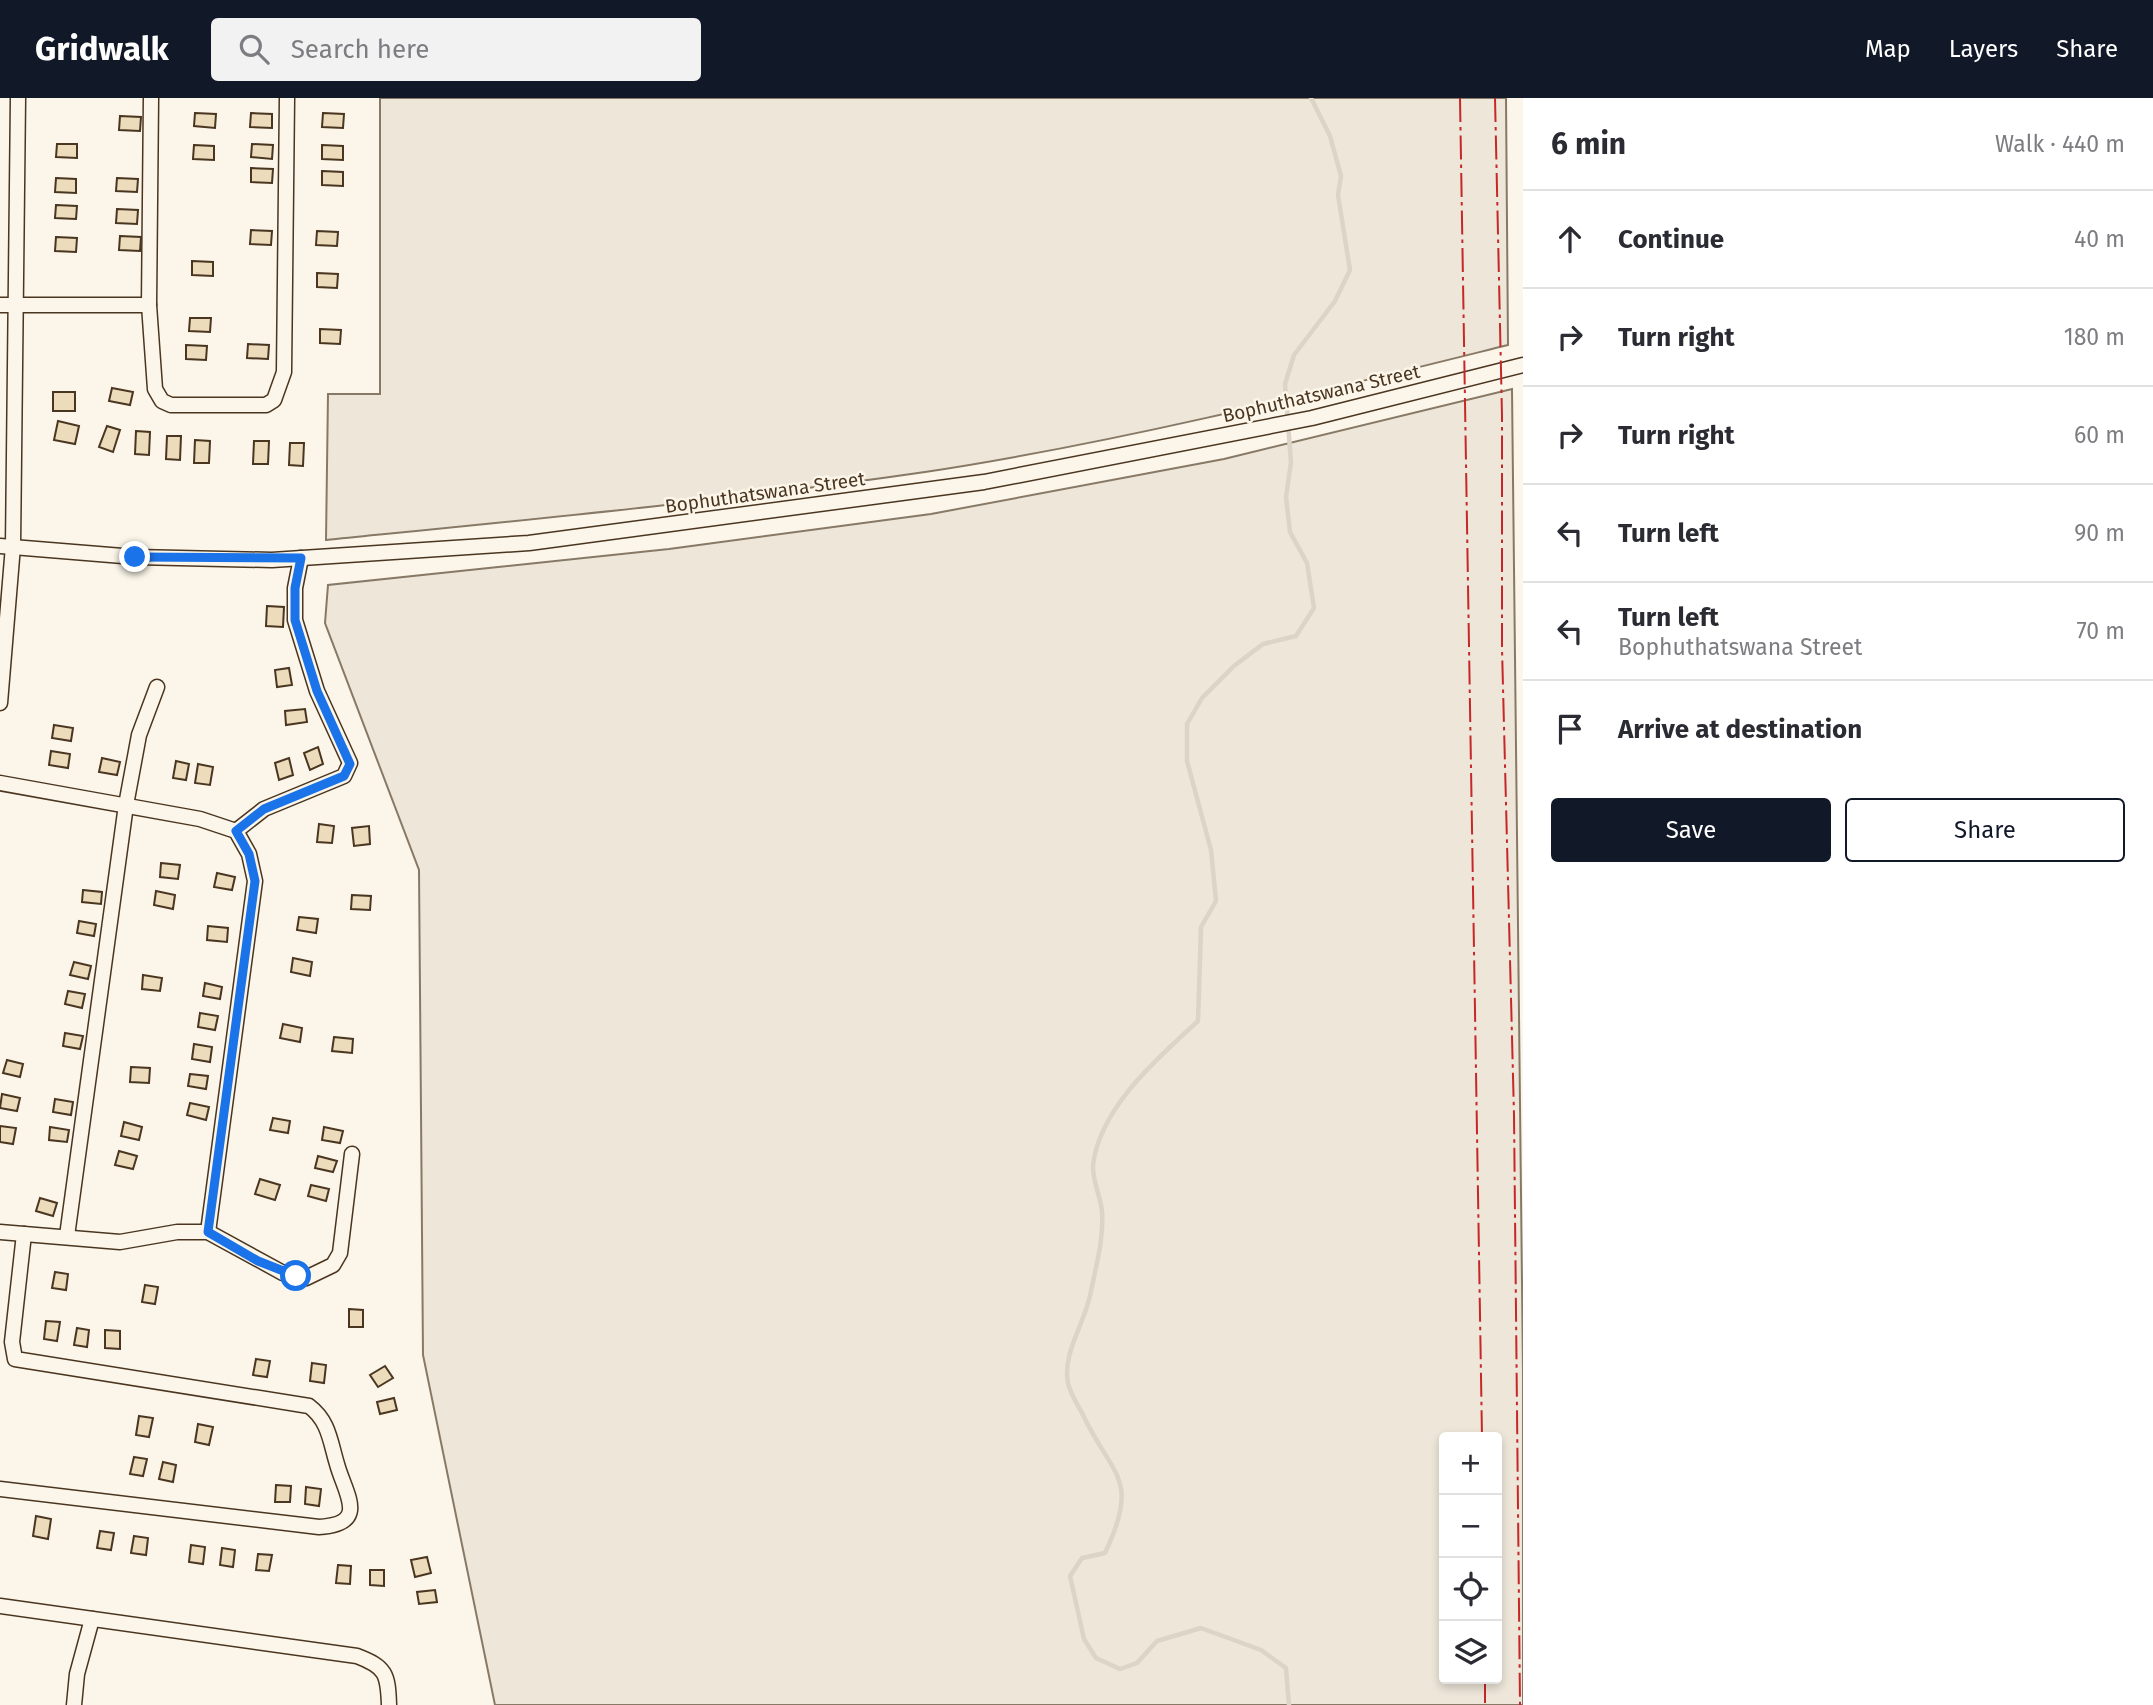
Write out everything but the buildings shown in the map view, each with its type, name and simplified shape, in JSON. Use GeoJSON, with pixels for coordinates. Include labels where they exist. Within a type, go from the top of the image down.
{"type":"FeatureCollection","features":[{"type":"Feature","properties":{"kind":"street"},"geometry":{"type":"LineString","coordinates":[[0,704],[18,306],[18,98]]}},
{"type":"Feature","properties":{"kind":"street"},"geometry":{"type":"LineString","coordinates":[[151,98],[149,305],[152,381],[162,401],[171,405],[259,406],[274,400],[284,372],[287,98]]}},
{"type":"Feature","properties":{"kind":"street"},"geometry":{"type":"LineString","coordinates":[[0,305],[149,305]]}},
{"type":"Feature","properties":{"kind":"street","name":"Bophuthatswana Street"},"geometry":{"type":"LineString","coordinates":[[7,546],[135,557],[301,558],[528,543],[984,482],[1312,418],[1523,365]]}},
{"type":"Feature","properties":{"kind":"street"},"geometry":{"type":"LineString","coordinates":[[236,831],[264,809],[344,776],[350,764],[317,691],[295,620],[295,588],[301,558]]}},
{"type":"Feature","properties":{"kind":"street"},"geometry":{"type":"LineString","coordinates":[[66,1236],[126,805],[139,735],[157,687]]}},
{"type":"Feature","properties":{"kind":"street"},"geometry":{"type":"LineString","coordinates":[[0,783],[200,819],[236,831],[249,854],[255,881],[208,1232]]}},
{"type":"Feature","properties":{"kind":"street"},"geometry":{"type":"LineString","coordinates":[[0,1231],[120,1242],[188,1231],[208,1232],[283,1273],[314,1276],[333,1265],[340,1253],[352,1154]]}},
{"type":"Feature","properties":{"kind":"street"},"geometry":{"type":"LineString","coordinates":[[0,1489],[319,1527],[337,1526],[346,1519],[350,1511],[351,1500],[337,1466],[329,1433],[321,1415],[309,1406],[15,1359],[12,1342],[24,1234]]}},
{"type":"Feature","properties":{"kind":"street"},"geometry":{"type":"LineString","coordinates":[[0,1606],[357,1656],[376,1663],[386,1675],[388,1705]]}},
{"type":"Feature","properties":{"kind":"street"},"geometry":{"type":"LineString","coordinates":[[74,1705],[77,1674],[92,1619]]}},
{"type":"Feature","properties":{"kind":"shaded area"},"geometry":{"type":"Polygon","coordinates":[[[380,98],[1506,98],[1508,345],[1218,415],[999,460],[701,501],[326,540],[328,394],[380,394],[380,98]]]}},
{"type":"Feature","properties":{"kind":"shaded area"},"geometry":{"type":"Polygon","coordinates":[[[1512,389],[1523,1372],[1523,1705],[495,1705],[423,1355],[419,870],[325,623],[328,585],[669,549],[931,514],[1224,459],[1512,389]]]}},
{"type":"Feature","properties":{"kind":"waterway"},"geometry":{"type":"LineString","coordinates":[[1289,1705],[1286,1668],[1261,1650],[1201,1628],[1157,1641],[1137,1663],[1120,1669],[1096,1658],[1084,1639],[1070,1576],[1082,1558],[1105,1553],[1116,1528],[1121,1508],[1121,1492],[1112,1465],[1072,1395],[1067,1371],[1071,1348],[1088,1303],[1101,1242],[1102,1212],[1093,1171],[1098,1144],[1107,1123],[1133,1085],[1198,1021],[1201,927],[1216,901],[1211,850],[1187,761],[1187,724],[1202,698],[1234,666],[1263,644],[1296,636],[1314,608],[1307,563],[1290,532],[1286,497],[1291,462],[1285,384],[1294,355],[1335,301],[1350,270],[1338,195],[1341,176],[1330,136],[1311,98]]}},
{"type":"Feature","properties":{"kind":"power"},"geometry":{"type":"LineString","coordinates":[[1460,98],[1482,1432]]}},
{"type":"Feature","properties":{"kind":"power"},"geometry":{"type":"LineString","coordinates":[[1495,98],[1502,416],[1502,648],[1514,1115],[1520,1705]]}},
{"type":"Feature","properties":{"kind":"power"},"geometry":{"type":"LineString","coordinates":[[1485,1684],[1485,1705]]}},
{"type":"Feature","properties":{"kind":"route"},"geometry":{"type":"LineString","coordinates":[[135,557],[272,560],[301,558],[295,588],[295,620],[317,691],[338,732],[350,764],[344,776],[339,779],[264,809],[236,831],[249,854],[255,881],[208,1232],[258,1261],[296,1276]]}}]}
